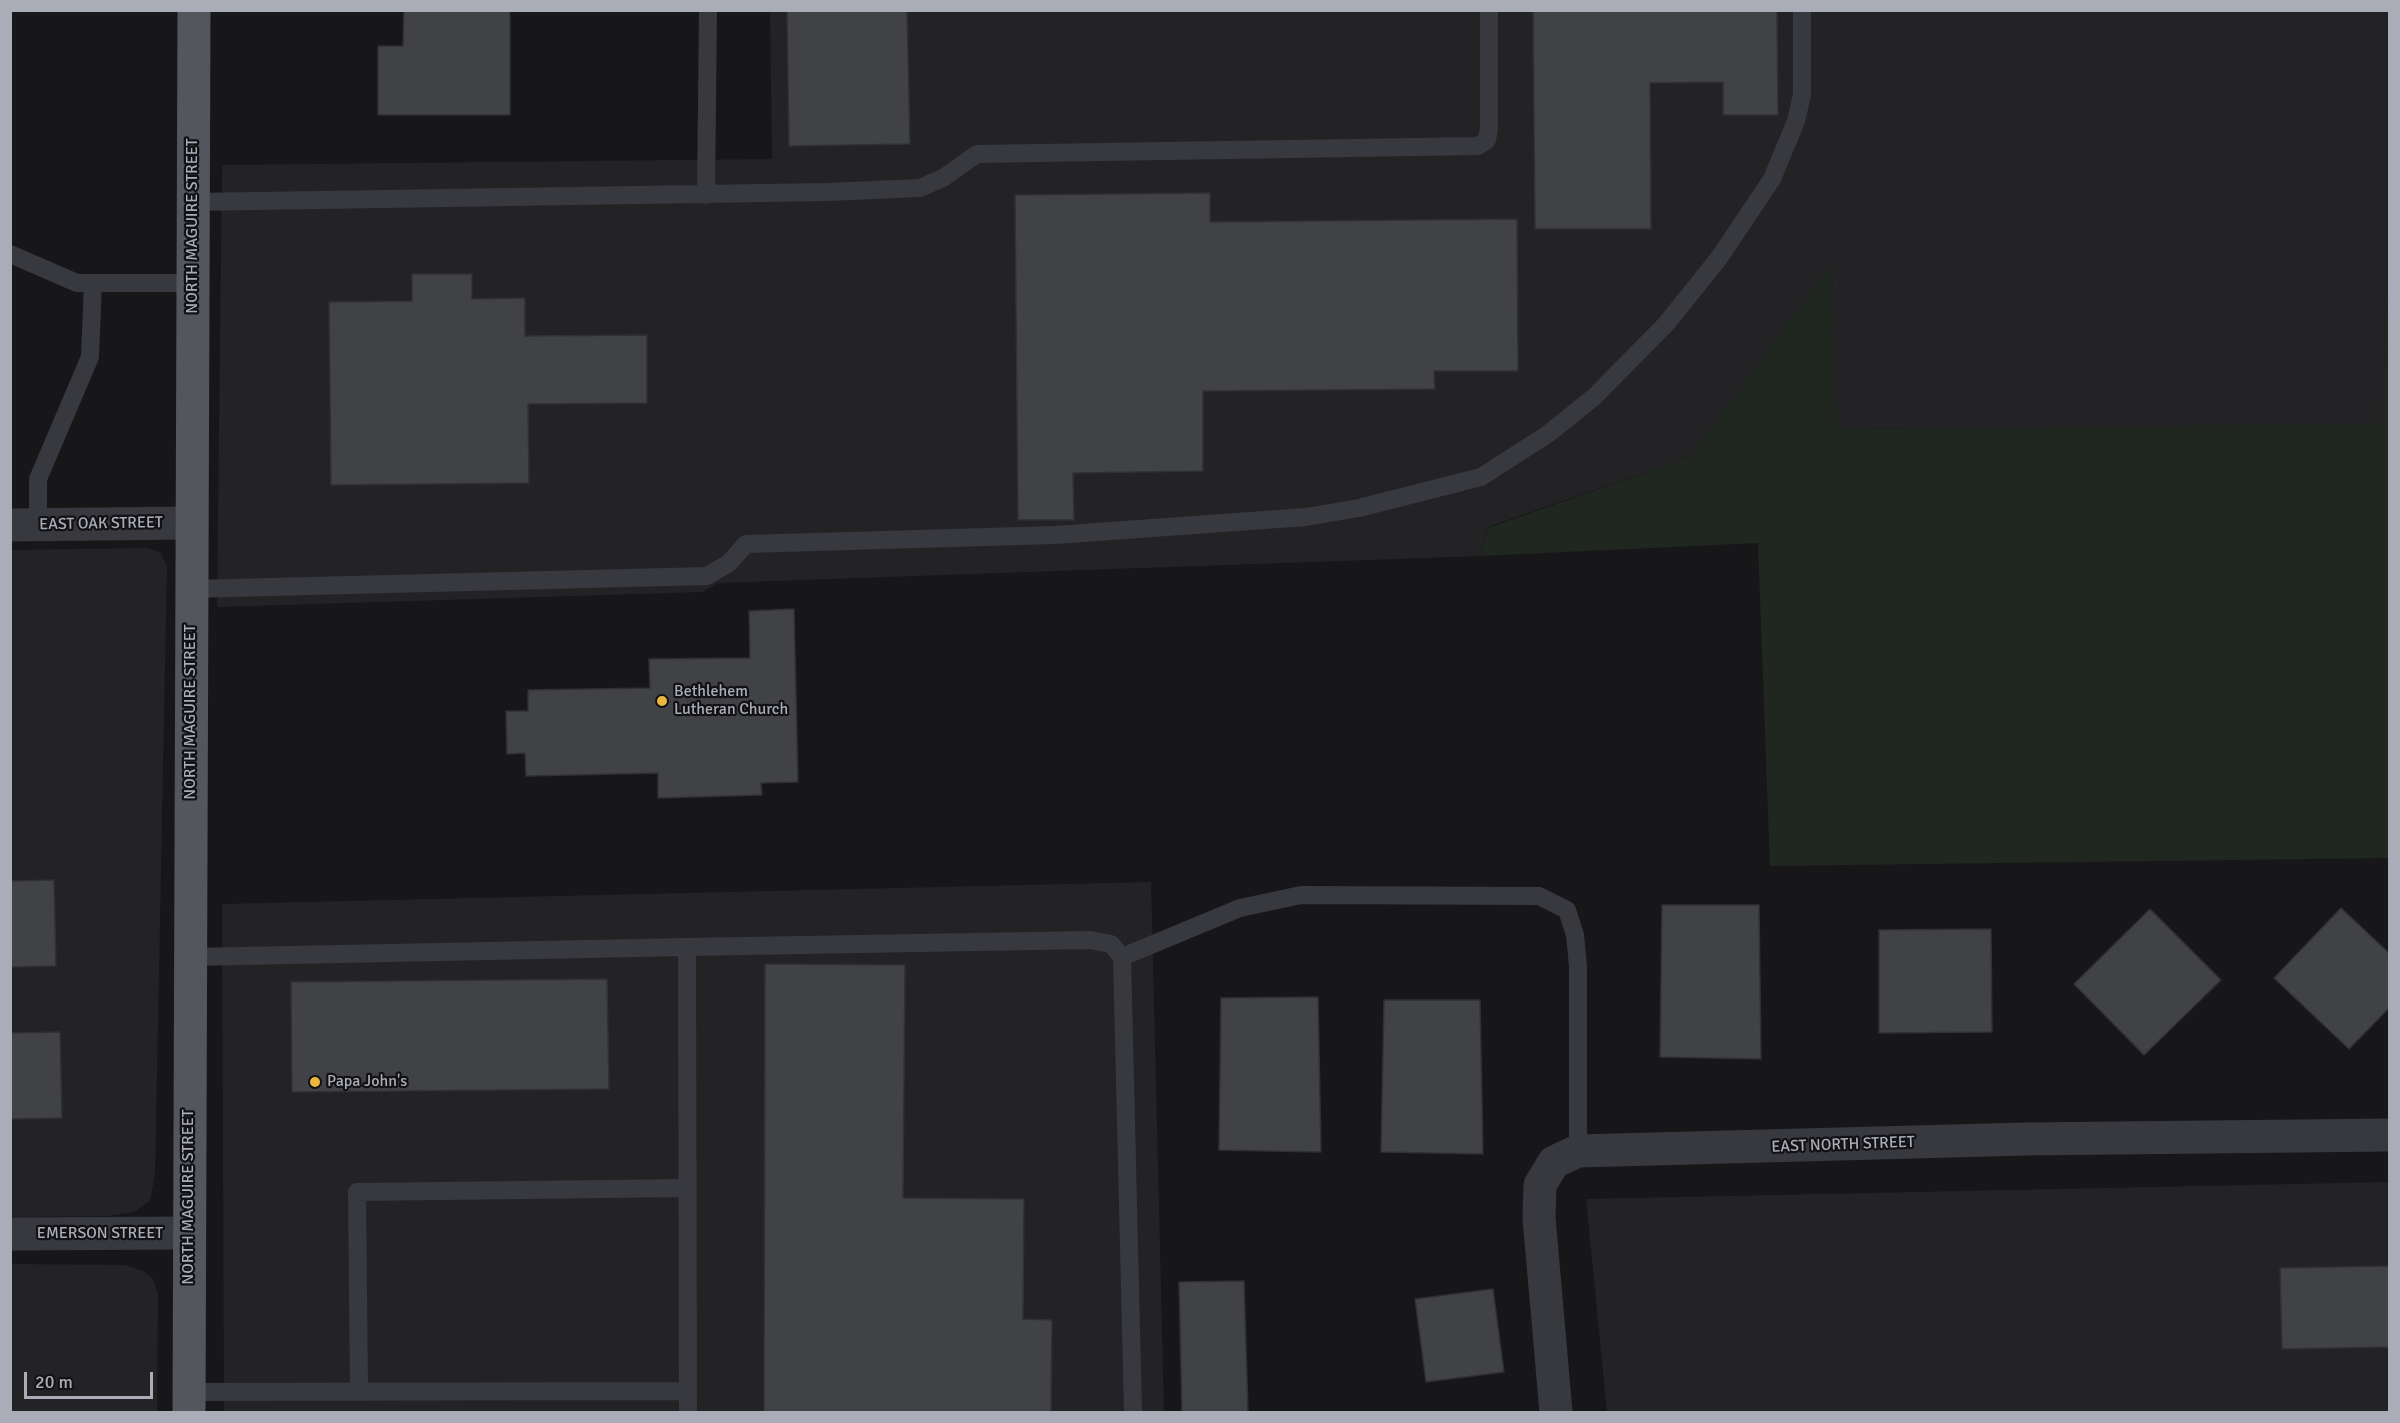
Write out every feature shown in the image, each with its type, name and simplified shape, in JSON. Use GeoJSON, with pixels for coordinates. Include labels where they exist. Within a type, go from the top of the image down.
{"type":"FeatureCollection","features":[{"type":"Feature","properties":{"kind":"main road","name":"NORTH MAGUIRE STREET"},"geometry":{"type":"LineString","coordinates":[[189,1402],[194,10]]}},
{"type":"Feature","properties":{"kind":"street","name":"EAST OAK STREET"},"geometry":{"type":"LineString","coordinates":[[24,525],[191,523]]}},
{"type":"Feature","properties":{"kind":"street","name":"EAST NORTH STREET"},"geometry":{"type":"LineString","coordinates":[[1557,1413],[1539,1218],[1540,1185],[1554,1162],[1578,1151],[2026,1139],[2390,1135]]}},
{"type":"Feature","properties":{"kind":"street","name":"EMERSON STREET"},"geometry":{"type":"LineString","coordinates":[[10,1234],[189,1233]]}},
{"type":"Feature","properties":{"kind":"lane"},"geometry":{"type":"LineString","coordinates":[[706,195],[708,10]]}},
{"type":"Feature","properties":{"kind":"lane"},"geometry":{"type":"LineString","coordinates":[[193,202],[706,195],[920,188],[943,178],[977,153],[1478,146],[1487,140],[1490,128],[1489,10]]}},
{"type":"Feature","properties":{"kind":"lane"},"geometry":{"type":"LineString","coordinates":[[191,589],[707,576],[729,563],[746,544],[1055,535],[1306,517],[1359,508],[1481,477],[1548,434],[1594,397],[1666,324],[1719,258],[1772,179],[1797,121],[1802,95],[1802,10]]}},
{"type":"Feature","properties":{"kind":"lane"},"geometry":{"type":"LineString","coordinates":[[10,254],[77,283],[193,283]]}},
{"type":"Feature","properties":{"kind":"lane"},"geometry":{"type":"LineString","coordinates":[[24,525],[38,479],[90,357],[93,283]]}},
{"type":"Feature","properties":{"kind":"lane"},"geometry":{"type":"LineString","coordinates":[[1122,957],[1240,908],[1301,895],[1539,896],[1567,910],[1575,935],[1578,966],[1578,1151]]}},
{"type":"Feature","properties":{"kind":"lane"},"geometry":{"type":"LineString","coordinates":[[191,957],[1090,940],[1111,944],[1122,957],[1133,1413]]}},
{"type":"Feature","properties":{"kind":"lane"},"geometry":{"type":"LineString","coordinates":[[687,947],[688,1413]]}},
{"type":"Feature","properties":{"kind":"lane"},"geometry":{"type":"LineString","coordinates":[[359,1391],[357,1192],[687,1188]]}},
{"type":"Feature","properties":{"kind":"lane"},"geometry":{"type":"LineString","coordinates":[[189,1402],[359,1391],[687,1391]]}},
{"type":"Feature","properties":{"kind":"shaded area"},"geometry":{"type":"Polygon","coordinates":[[[770,11],[2389,11],[2390,237],[2382,425],[1836,429],[1832,264],[1690,457],[1488,527],[1481,556],[718,583],[702,592],[217,607],[222,165],[772,159],[770,11]]]}},
{"type":"Feature","properties":{"kind":"shaded area"},"geometry":{"type":"Polygon","coordinates":[[[2389,237],[2389,858],[1770,866],[1758,543],[1481,556],[1488,528],[1690,457],[1832,263],[1837,429],[2382,424],[2389,237]]]}},
{"type":"Feature","properties":{"kind":"shaded area"},"geometry":{"type":"Polygon","coordinates":[[[147,548],[160,552],[167,566],[155,1174],[150,1201],[134,1212],[108,1216],[11,1217],[10,550],[147,548]]]}},
{"type":"Feature","properties":{"kind":"shaded area"},"geometry":{"type":"Polygon","coordinates":[[[1151,882],[1164,1412],[224,1412],[222,904],[1151,882]]]}},
{"type":"Feature","properties":{"kind":"shaded area"},"geometry":{"type":"Polygon","coordinates":[[[2389,1182],[2389,1412],[1607,1412],[1586,1199],[2389,1182]]]}},
{"type":"Feature","properties":{"kind":"shaded area"},"geometry":{"type":"Polygon","coordinates":[[[11,1264],[125,1265],[143,1271],[153,1279],[158,1295],[157,1412],[11,1412],[11,1264]]]}},
{"type":"Feature","properties":{"kind":"building"},"geometry":{"type":"Polygon","coordinates":[[[404,10],[510,10],[510,115],[378,115],[378,46],[403,46],[404,10]]]}},
{"type":"Feature","properties":{"kind":"building"},"geometry":{"type":"Polygon","coordinates":[[[787,10],[907,10],[910,144],[789,146],[787,10]]]}},
{"type":"Feature","properties":{"kind":"building"},"geometry":{"type":"Polygon","coordinates":[[[1533,10],[1777,10],[1778,115],[1723,115],[1723,82],[1650,83],[1651,229],[1535,229],[1533,10]]]}},
{"type":"Feature","properties":{"kind":"building"},"geometry":{"type":"Polygon","coordinates":[[[1210,193],[1210,222],[1517,219],[1518,371],[1434,371],[1435,389],[1203,391],[1203,471],[1073,473],[1074,520],[1018,520],[1015,195],[1210,193]]]}},
{"type":"Feature","properties":{"kind":"building"},"geometry":{"type":"Polygon","coordinates":[[[412,274],[472,274],[472,299],[525,298],[525,336],[647,335],[647,403],[528,404],[529,483],[331,485],[329,302],[412,301],[412,274]]]}},
{"type":"Feature","properties":{"kind":"building","name":"Bethlehem Lutheran Church"},"geometry":{"type":"Polygon","coordinates":[[[794,609],[798,782],[761,783],[762,795],[658,798],[658,773],[526,776],[525,753],[507,754],[506,711],[528,711],[528,690],[650,688],[649,659],[750,658],[749,611],[794,609]]]}},
{"type":"Feature","properties":{"kind":"building"},"geometry":{"type":"Polygon","coordinates":[[[54,880],[56,966],[10,967],[10,881],[54,880]]]}},
{"type":"Feature","properties":{"kind":"building"},"geometry":{"type":"Polygon","coordinates":[[[1662,905],[1759,905],[1761,1059],[1660,1057],[1662,905]]]}},
{"type":"Feature","properties":{"kind":"building"},"geometry":{"type":"Polygon","coordinates":[[[2341,908],[2390,954],[2390,1007],[2349,1049],[2274,978],[2341,908]]]}},
{"type":"Feature","properties":{"kind":"building"},"geometry":{"type":"Polygon","coordinates":[[[2150,909],[2221,980],[2144,1055],[2074,984],[2150,909]]]}},
{"type":"Feature","properties":{"kind":"building"},"geometry":{"type":"Polygon","coordinates":[[[1991,929],[1992,1032],[1879,1033],[1879,930],[1991,929]]]}},
{"type":"Feature","properties":{"kind":"building"},"geometry":{"type":"Polygon","coordinates":[[[765,964],[905,965],[903,1198],[1024,1199],[1023,1319],[1052,1320],[1051,1412],[764,1412],[765,964]]]}},
{"type":"Feature","properties":{"kind":"building"},"geometry":{"type":"Polygon","coordinates":[[[607,979],[609,1089],[292,1092],[291,982],[607,979]]]}},
{"type":"Feature","properties":{"kind":"building"},"geometry":{"type":"Polygon","coordinates":[[[1318,997],[1321,1152],[1219,1150],[1221,998],[1318,997]]]}},
{"type":"Feature","properties":{"kind":"building"},"geometry":{"type":"Polygon","coordinates":[[[1384,1000],[1480,1000],[1483,1154],[1381,1152],[1384,1000]]]}},
{"type":"Feature","properties":{"kind":"building"},"geometry":{"type":"Polygon","coordinates":[[[60,1032],[62,1118],[10,1119],[10,1033],[60,1032]]]}},
{"type":"Feature","properties":{"kind":"building"},"geometry":{"type":"Polygon","coordinates":[[[2390,1266],[2390,1347],[2282,1349],[2280,1268],[2390,1266]]]}},
{"type":"Feature","properties":{"kind":"building"},"geometry":{"type":"Polygon","coordinates":[[[1244,1281],[1248,1412],[1182,1412],[1179,1282],[1244,1281]]]}},
{"type":"Feature","properties":{"kind":"building"},"geometry":{"type":"Polygon","coordinates":[[[1493,1289],[1504,1372],[1426,1382],[1415,1299],[1493,1289]]]}},
{"type":"Feature","properties":{"kind":"place","name":"Bethlehem Lutheran Church"},"geometry":{"type":"Point","coordinates":[662,701]}},
{"type":"Feature","properties":{"kind":"place","name":"Papa John's"},"geometry":{"type":"Point","coordinates":[315,1082]}}]}
